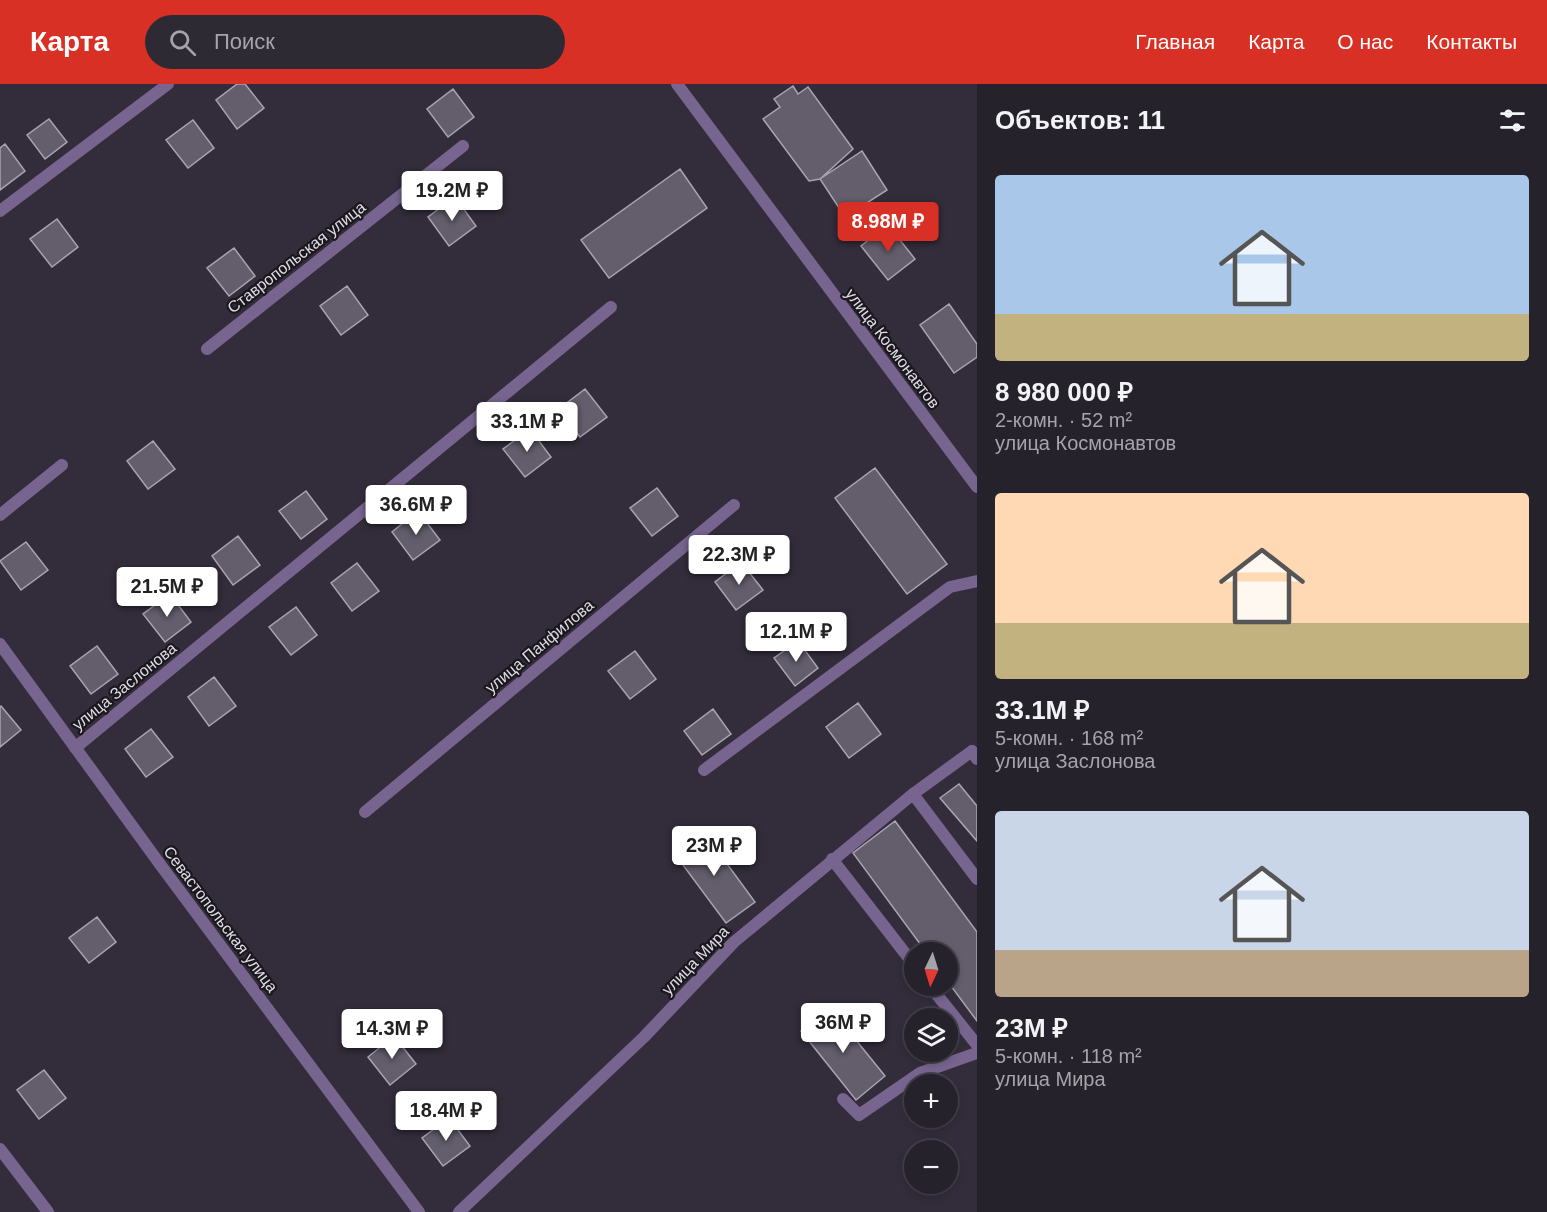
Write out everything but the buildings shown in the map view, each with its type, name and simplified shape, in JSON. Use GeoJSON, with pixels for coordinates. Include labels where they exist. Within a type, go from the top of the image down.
{"type":"FeatureCollection","features":[{"type":"Feature","properties":{"kind":"street"},"geometry":{"type":"LineString","coordinates":[[0,211],[168,84]]}},
{"type":"Feature","properties":{"kind":"street","name":"улица Космонавтов"},"geometry":{"type":"LineString","coordinates":[[677,84],[977,487]]}},
{"type":"Feature","properties":{"kind":"street","name":"Ставропольская улица"},"geometry":{"type":"LineString","coordinates":[[207,349],[463,146]]}},
{"type":"Feature","properties":{"kind":"street","name":"улица Заслонова"},"geometry":{"type":"LineString","coordinates":[[75,748],[611,307]]}},
{"type":"Feature","properties":{"kind":"street"},"geometry":{"type":"LineString","coordinates":[[0,515],[62,465]]}},
{"type":"Feature","properties":{"kind":"street","name":"улица Панфилова"},"geometry":{"type":"LineString","coordinates":[[365,812],[734,505]]}},
{"type":"Feature","properties":{"kind":"street"},"geometry":{"type":"LineString","coordinates":[[704,770],[951,587],[977,580]]}},
{"type":"Feature","properties":{"kind":"street","name":"Севастопольская улица"},"geometry":{"type":"LineString","coordinates":[[0,644],[419,1212]]}},
{"type":"Feature","properties":{"kind":"street","name":"улица Мира"},"geometry":{"type":"LineString","coordinates":[[459,1212],[644,1037],[734,942],[913,794],[974,755]]}},
{"type":"Feature","properties":{"kind":"street"},"geometry":{"type":"LineString","coordinates":[[913,794],[977,879]]}},
{"type":"Feature","properties":{"kind":"street"},"geometry":{"type":"LineString","coordinates":[[832,859],[904,952]]}},
{"type":"Feature","properties":{"kind":"street"},"geometry":{"type":"LineString","coordinates":[[938,996],[977,1045]]}},
{"type":"Feature","properties":{"kind":"street"},"geometry":{"type":"LineString","coordinates":[[843,1099],[859,1115],[920,1073],[977,1053]]}},
{"type":"Feature","properties":{"kind":"street"},"geometry":{"type":"LineString","coordinates":[[0,1149],[48,1212]]}}]}
